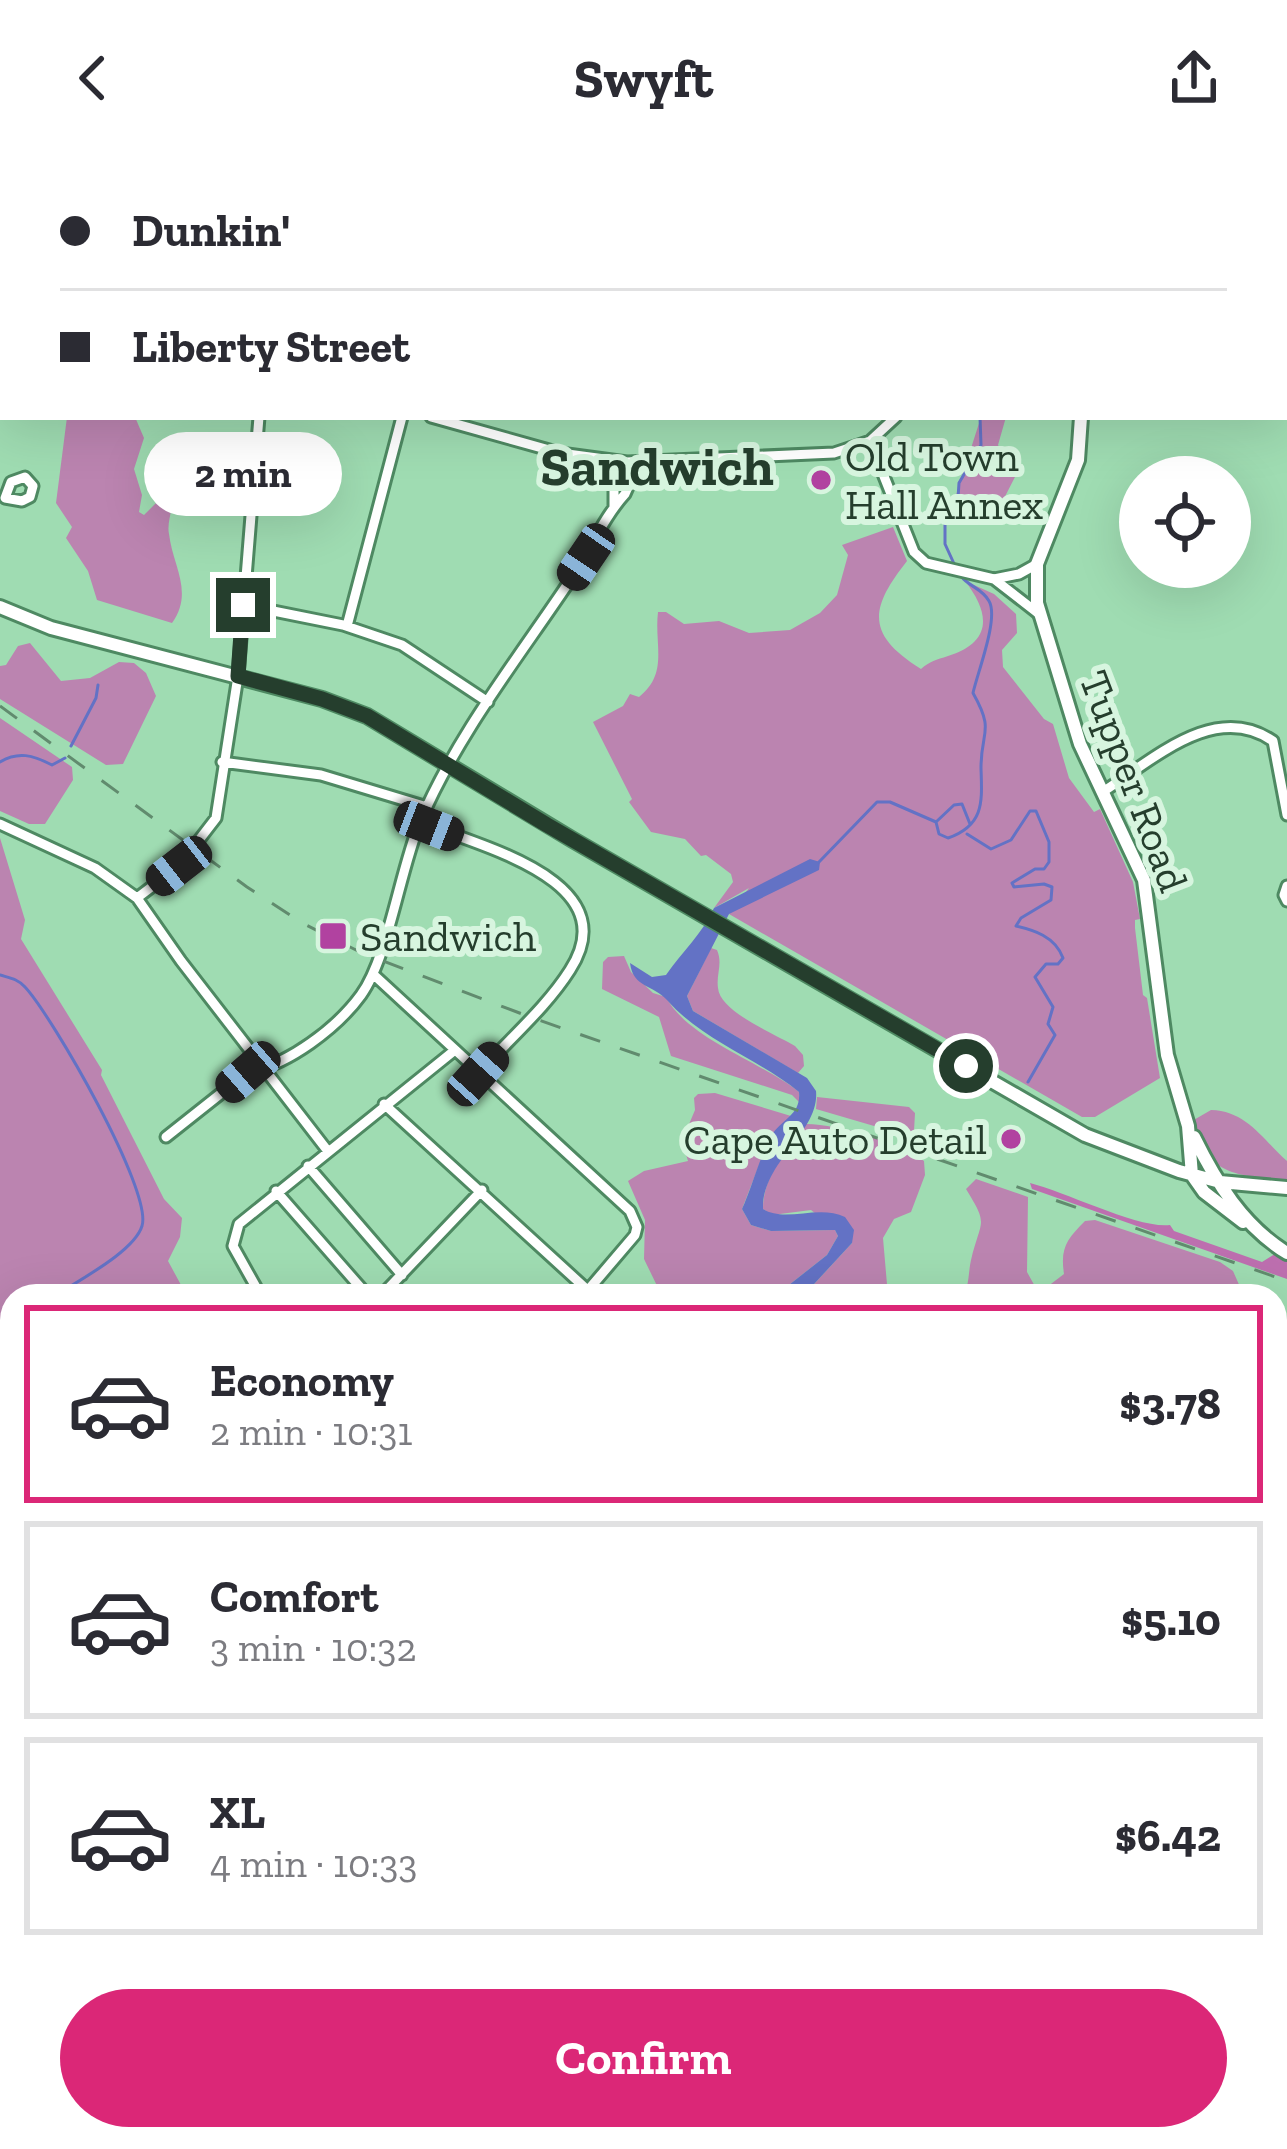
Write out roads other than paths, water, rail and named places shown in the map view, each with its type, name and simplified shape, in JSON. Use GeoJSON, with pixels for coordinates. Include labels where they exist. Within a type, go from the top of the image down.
{"type":"FeatureCollection","features":[{"type":"Feature","properties":{"kind":"main road","name":"Tupper Road"},"geometry":{"type":"LineString","coordinates":[[1082,420],[1078,460],[1037,564],[1039,614],[1072,723],[1144,880],[1167,1055],[1188,1126],[1192,1175]]}},
{"type":"Feature","properties":{"kind":"main road"},"geometry":{"type":"LineString","coordinates":[[0,607],[123,650],[238,676],[367,716],[1074,1129],[1142,1160],[1192,1175],[1287,1188]]}},
{"type":"Feature","properties":{"kind":"main road"},"geometry":{"type":"LineString","coordinates":[[1188,1126],[1249,1226]]}},
{"type":"Feature","properties":{"kind":"main road"},"geometry":{"type":"LineString","coordinates":[[1192,1175],[1204,1192],[1287,1252]]}},
{"type":"Feature","properties":{"kind":"street"},"geometry":{"type":"LineString","coordinates":[[137,898],[179,866],[216,818],[238,676],[260,420]]}},
{"type":"Feature","properties":{"kind":"street"},"geometry":{"type":"LineString","coordinates":[[347,626],[402,420]]}},
{"type":"Feature","properties":{"kind":"street"},"geometry":{"type":"LineString","coordinates":[[443,420],[560,453],[614,462],[834,453],[870,441],[893,420]]}},
{"type":"Feature","properties":{"kind":"street"},"geometry":{"type":"LineString","coordinates":[[494,433],[498,420]]}},
{"type":"Feature","properties":{"kind":"street"},"geometry":{"type":"LineString","coordinates":[[870,441],[907,541],[926,563],[994,579],[1037,564]]}},
{"type":"Feature","properties":{"kind":"street"},"geometry":{"type":"LineString","coordinates":[[614,462],[614,506]]}},
{"type":"Feature","properties":{"kind":"street"},"geometry":{"type":"LineString","coordinates":[[166,1137],[248,1072],[265,1069],[354,1004],[374,975],[427,807],[488,702],[586,557],[639,462]]}},
{"type":"Feature","properties":{"kind":"street"},"geometry":{"type":"LineString","coordinates":[[994,579],[1039,614]]}},
{"type":"Feature","properties":{"kind":"street"},"geometry":{"type":"LineString","coordinates":[[243,605],[347,626],[402,645],[488,702]]}},
{"type":"Feature","properties":{"kind":"street"},"geometry":{"type":"LineString","coordinates":[[1105,791],[1192,736],[1214,728],[1244,726],[1277,738],[1287,815]]}},
{"type":"Feature","properties":{"kind":"street"},"geometry":{"type":"LineString","coordinates":[[222,762],[321,775],[427,807]]}},
{"type":"Feature","properties":{"kind":"street"},"geometry":{"type":"LineString","coordinates":[[420,822],[516,859],[558,883],[580,915],[584,942],[569,972],[478,1074]]}},
{"type":"Feature","properties":{"kind":"street"},"geometry":{"type":"LineString","coordinates":[[0,824],[95,868],[137,898],[327,1150]]}},
{"type":"Feature","properties":{"kind":"street"},"geometry":{"type":"LineString","coordinates":[[1287,886],[1283,895],[1287,901]]}},
{"type":"Feature","properties":{"kind":"street"},"geometry":{"type":"LineString","coordinates":[[374,975],[605,1186],[635,1219],[635,1235],[599,1284]]}},
{"type":"Feature","properties":{"kind":"street"},"geometry":{"type":"LineString","coordinates":[[254,1284],[237,1257],[234,1233],[276,1191],[455,1049]]}},
{"type":"Feature","properties":{"kind":"street"},"geometry":{"type":"LineString","coordinates":[[384,1104],[582,1284]]}},
{"type":"Feature","properties":{"kind":"street"},"geometry":{"type":"LineString","coordinates":[[308,1166],[402,1275]]}},
{"type":"Feature","properties":{"kind":"street"},"geometry":{"type":"LineString","coordinates":[[393,1284],[482,1190]]}},
{"type":"Feature","properties":{"kind":"street"},"geometry":{"type":"LineString","coordinates":[[276,1191],[357,1284]]}},
{"type":"Feature","properties":{"kind":"water"},"geometry":{"type":"Polygon","coordinates":[[[810,859],[820,862],[819,870],[729,914],[687,996],[693,1011],[807,1078],[816,1091],[809,1120],[771,1176],[763,1209],[781,1214],[835,1213],[845,1217],[854,1230],[852,1243],[814,1284],[790,1284],[827,1255],[838,1236],[835,1230],[771,1231],[751,1225],[742,1209],[769,1140],[795,1111],[799,1092],[697,1027],[632,971],[630,963],[652,977],[666,975],[714,908],[810,859]]]}},
{"type":"Feature","properties":{"kind":"waterway"},"geometry":{"type":"LineString","coordinates":[[956,568],[945,544],[945,522],[957,513],[959,483],[981,445],[980,420]]}},
{"type":"Feature","properties":{"kind":"waterway"},"geometry":{"type":"LineString","coordinates":[[819,862],[877,802],[890,802],[936,822],[939,834],[948,838],[975,819],[981,801],[985,724],[973,693],[990,632],[991,609],[986,597],[961,576]]}},
{"type":"Feature","properties":{"kind":"waterway"},"geometry":{"type":"LineString","coordinates":[[71,746],[98,685]]}},
{"type":"Feature","properties":{"kind":"waterway"},"geometry":{"type":"LineString","coordinates":[[0,762],[26,756],[52,765],[65,758]]}},
{"type":"Feature","properties":{"kind":"waterway"},"geometry":{"type":"LineString","coordinates":[[936,822],[954,805],[962,804],[970,824]]}},
{"type":"Feature","properties":{"kind":"waterway"},"geometry":{"type":"LineString","coordinates":[[967,834],[991,849],[1011,840],[1030,811],[1036,811],[1049,842],[1049,862],[1044,869],[1035,869],[1012,883],[1014,887],[1052,887],[1051,900],[1016,926],[1049,939],[1063,958],[1058,964],[1046,964],[1035,977],[1053,1007],[1048,1024],[1055,1035],[1028,1082]]}},
{"type":"Feature","properties":{"kind":"waterway"},"geometry":{"type":"LineString","coordinates":[[0,975],[25,987],[56,1032],[117,1143],[141,1207],[137,1236],[74,1284]]}},
{"type":"Feature","properties":{"kind":"railway"},"geometry":{"type":"LineString","coordinates":[[0,706],[247,887],[304,924],[362,953],[530,1017],[1287,1281]]}},
{"type":"Feature","properties":{"kind":"place","name":"Old Town Hall Annex"},"geometry":{"type":"Point","coordinates":[821,480]}},
{"type":"Feature","properties":{"kind":"place","name":"Sandwich"},"geometry":{"type":"Point","coordinates":[333,936]}},
{"type":"Feature","properties":{"kind":"place","name":"Cape Auto Detail"},"geometry":{"type":"Point","coordinates":[1011,1139]}},
{"type":"Feature","properties":{"kind":"district","name":"Sandwich"},"geometry":{"type":"Point","coordinates":[657,466]}}]}
